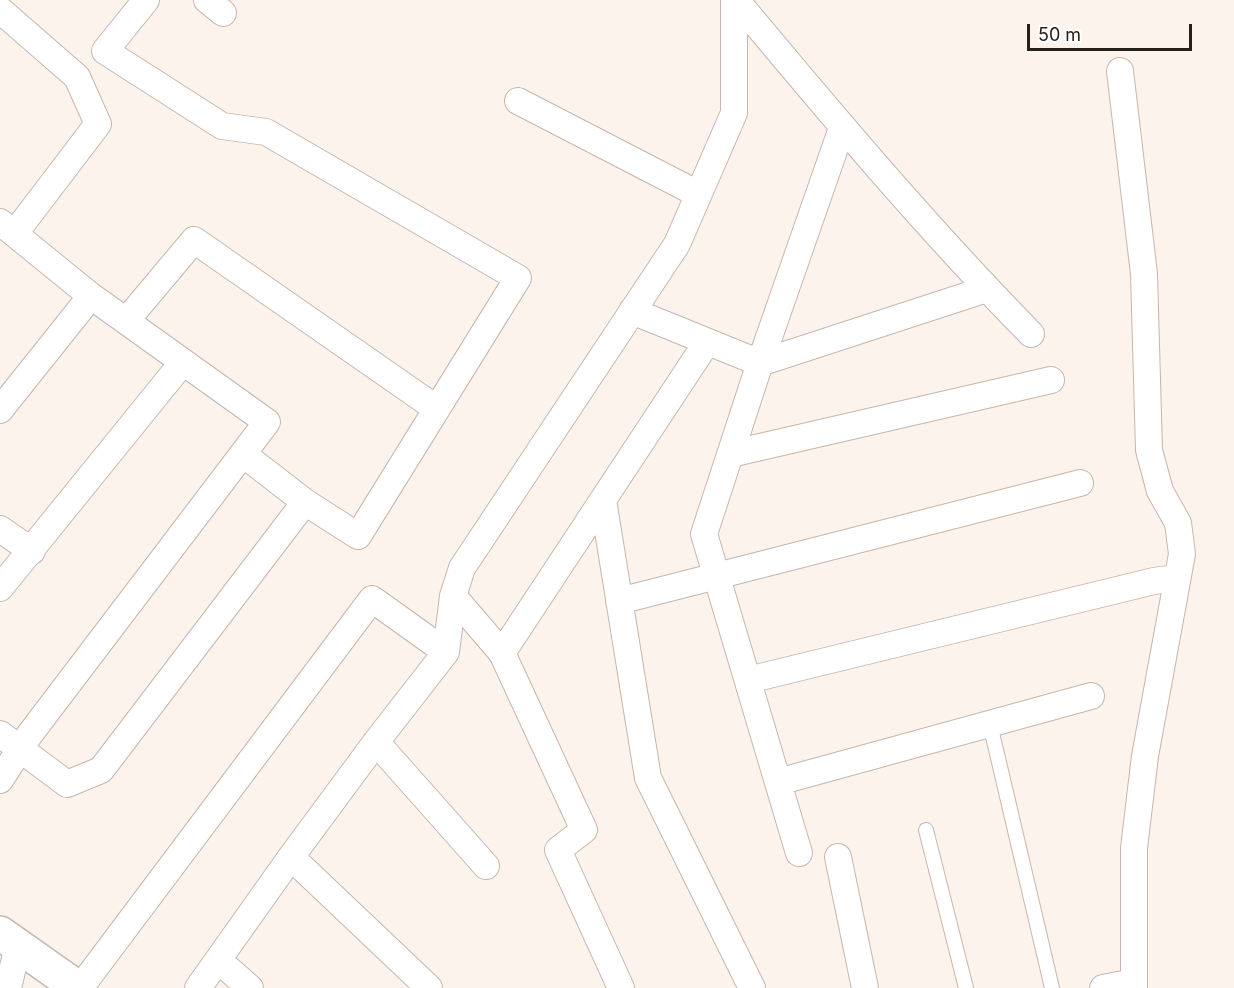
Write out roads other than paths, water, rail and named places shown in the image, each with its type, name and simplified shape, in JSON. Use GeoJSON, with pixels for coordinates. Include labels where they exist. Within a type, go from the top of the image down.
{"type":"FeatureCollection","features":[{"type":"Feature","properties":{"kind":"street"},"geometry":{"type":"LineString","coordinates":[[146,0],[105,51],[222,126],[266,132],[518,278],[358,536],[305,502],[243,454]]}},
{"type":"Feature","properties":{"kind":"street"},"geometry":{"type":"LineString","coordinates":[[735,0],[842,128],[987,289],[1031,334]]}},
{"type":"Feature","properties":{"kind":"street"},"geometry":{"type":"LineString","coordinates":[[198,988],[291,857],[446,652],[453,596],[462,568],[677,244],[734,113],[735,0]]}},
{"type":"Feature","properties":{"kind":"street"},"geometry":{"type":"LineString","coordinates":[[0,780],[10,741],[267,422],[92,296],[8,227],[98,124],[77,77],[2,17]]}},
{"type":"Feature","properties":{"kind":"street"},"geometry":{"type":"LineString","coordinates":[[1103,988],[1134,985],[1134,848],[1145,756],[1182,554],[1178,524],[1160,491],[1149,450],[1144,274],[1120,71]]}},
{"type":"Feature","properties":{"kind":"street"},"geometry":{"type":"LineString","coordinates":[[518,101],[698,194]]}},
{"type":"Feature","properties":{"kind":"street"},"geometry":{"type":"LineString","coordinates":[[799,853],[704,534],[760,363],[842,128]]}},
{"type":"Feature","properties":{"kind":"street"},"geometry":{"type":"LineString","coordinates":[[126,321],[194,240],[437,409]]}},
{"type":"Feature","properties":{"kind":"street"},"geometry":{"type":"LineString","coordinates":[[632,311],[760,363],[987,289]]}},
{"type":"Feature","properties":{"kind":"street"},"geometry":{"type":"LineString","coordinates":[[0,410],[92,296]]}},
{"type":"Feature","properties":{"kind":"street"},"geometry":{"type":"LineString","coordinates":[[502,653],[707,342]]}},
{"type":"Feature","properties":{"kind":"street"},"geometry":{"type":"LineString","coordinates":[[0,588],[183,362]]}},
{"type":"Feature","properties":{"kind":"street"},"geometry":{"type":"LineString","coordinates":[[730,454],[1051,380]]}},
{"type":"Feature","properties":{"kind":"street"},"geometry":{"type":"LineString","coordinates":[[620,602],[1080,483]]}},
{"type":"Feature","properties":{"kind":"street"},"geometry":{"type":"LineString","coordinates":[[603,500],[648,778],[752,988]]}},
{"type":"Feature","properties":{"kind":"street"},"geometry":{"type":"LineString","coordinates":[[10,741],[68,784],[101,770],[305,502]]}},
{"type":"Feature","properties":{"kind":"street"},"geometry":{"type":"LineString","coordinates":[[0,529],[32,551]]}},
{"type":"Feature","properties":{"kind":"street"},"geometry":{"type":"LineString","coordinates":[[748,680],[1143,584],[1176,578]]}},
{"type":"Feature","properties":{"kind":"street"},"geometry":{"type":"LineString","coordinates":[[453,596],[502,653],[584,830],[558,850],[621,988]]}},
{"type":"Feature","properties":{"kind":"street"},"geometry":{"type":"LineString","coordinates":[[9,940],[79,988],[372,599],[446,652]]}},
{"type":"Feature","properties":{"kind":"street"},"geometry":{"type":"LineString","coordinates":[[778,782],[1091,696]]}},
{"type":"Feature","properties":{"kind":"street"},"geometry":{"type":"LineString","coordinates":[[376,742],[486,866]]}},
{"type":"Feature","properties":{"kind":"street"},"geometry":{"type":"LineString","coordinates":[[291,857],[429,988]]}},
{"type":"Feature","properties":{"kind":"street"},"geometry":{"type":"LineString","coordinates":[[838,857],[865,988]]}},
{"type":"Feature","properties":{"kind":"street"},"geometry":{"type":"LineString","coordinates":[[8,988],[9,940]]}},
{"type":"Feature","properties":{"kind":"street"},"geometry":{"type":"LineString","coordinates":[[218,960],[250,988]]}},
{"type":"Feature","properties":{"kind":"lane"},"geometry":{"type":"LineString","coordinates":[[990,724],[1052,988]]}},
{"type":"Feature","properties":{"kind":"lane"},"geometry":{"type":"LineString","coordinates":[[926,830],[966,988]]}}]}
